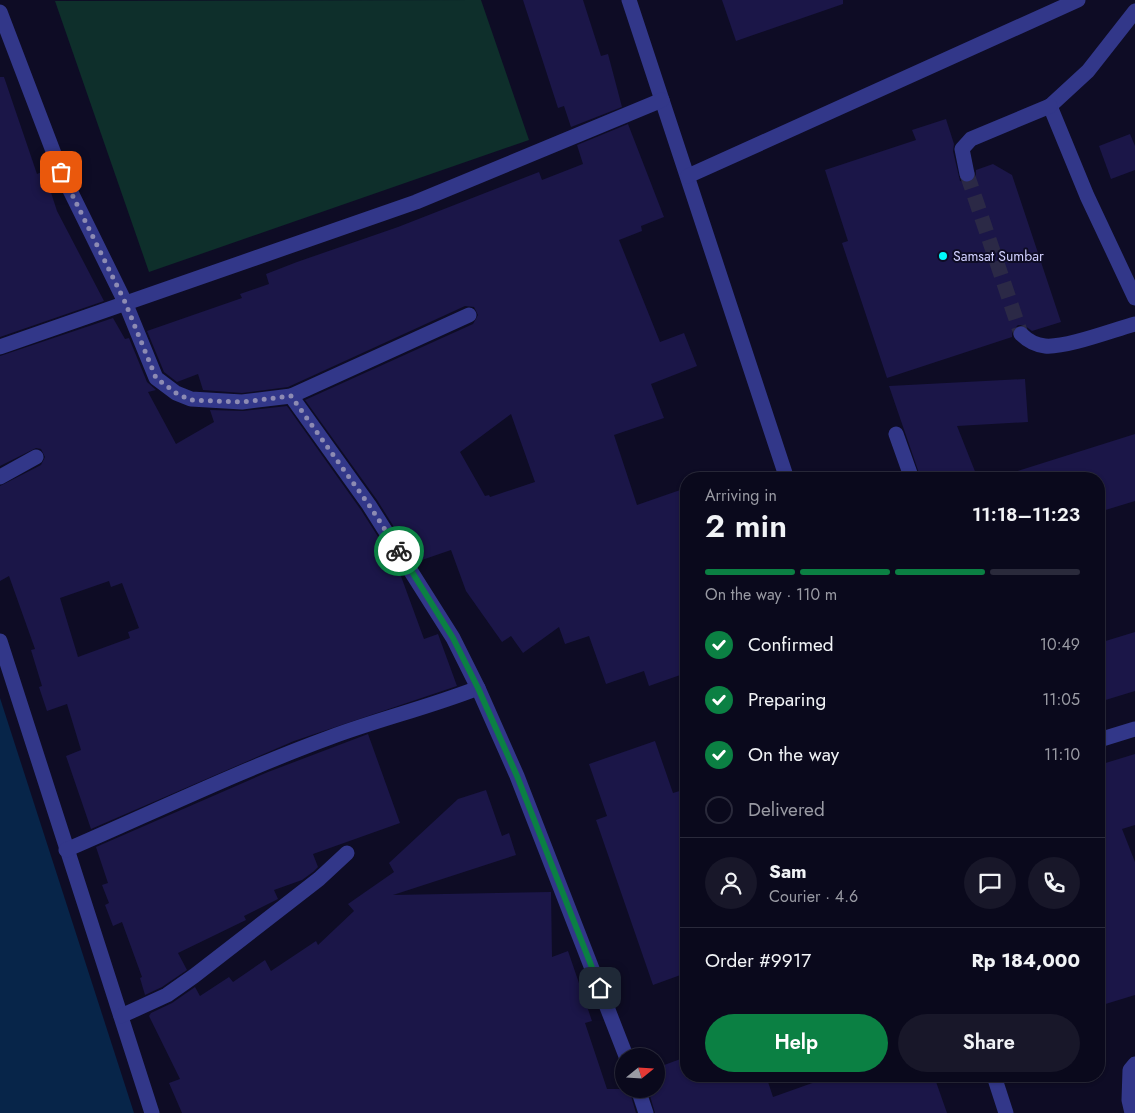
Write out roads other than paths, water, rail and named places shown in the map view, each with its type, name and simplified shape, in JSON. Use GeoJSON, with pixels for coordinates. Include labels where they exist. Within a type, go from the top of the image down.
{"type":"FeatureCollection","features":[{"type":"Feature","properties":{"kind":"street"},"geometry":{"type":"LineString","coordinates":[[629,0],[785,472]]}},
{"type":"Feature","properties":{"kind":"street"},"geometry":{"type":"LineString","coordinates":[[688,176],[1074,1]]}},
{"type":"Feature","properties":{"kind":"street"},"geometry":{"type":"LineString","coordinates":[[967,174],[962,149],[971,138],[1050,106],[1088,71],[1135,11]]}},
{"type":"Feature","properties":{"kind":"street"},"geometry":{"type":"LineString","coordinates":[[0,12],[61,172],[125,302],[156,378],[176,393],[190,400],[242,402],[291,396],[469,315]]}},
{"type":"Feature","properties":{"kind":"street"},"geometry":{"type":"LineString","coordinates":[[0,347],[416,202],[662,100]]}},
{"type":"Feature","properties":{"kind":"street"},"geometry":{"type":"LineString","coordinates":[[1050,106],[1087,196],[1135,298]]}},
{"type":"Feature","properties":{"kind":"street"},"geometry":{"type":"LineString","coordinates":[[1021,334],[1029,342],[1045,346],[1067,343],[1135,324]]}},
{"type":"Feature","properties":{"kind":"street"},"geometry":{"type":"LineString","coordinates":[[291,396],[374,513],[453,638],[478,688],[517,776],[623,1048]]}},
{"type":"Feature","properties":{"kind":"street"},"geometry":{"type":"LineString","coordinates":[[896,434],[910,472]]}},
{"type":"Feature","properties":{"kind":"street"},"geometry":{"type":"LineString","coordinates":[[0,477],[36,457]]}},
{"type":"Feature","properties":{"kind":"street"},"geometry":{"type":"LineString","coordinates":[[0,641],[152,1113]]}},
{"type":"Feature","properties":{"kind":"street"},"geometry":{"type":"LineString","coordinates":[[66,850],[332,736],[448,700],[478,688]]}},
{"type":"Feature","properties":{"kind":"street"},"geometry":{"type":"LineString","coordinates":[[1105,738],[1135,729]]}},
{"type":"Feature","properties":{"kind":"street"},"geometry":{"type":"LineString","coordinates":[[121,1016],[167,995],[194,976],[319,879],[347,853]]}},
{"type":"Feature","properties":{"kind":"street"},"geometry":{"type":"LineString","coordinates":[[1132,1113],[1130,1070],[1135,1064]]}},
{"type":"Feature","properties":{"kind":"street"},"geometry":{"type":"LineString","coordinates":[[996,1082],[1006,1113]]}},
{"type":"Feature","properties":{"kind":"street"},"geometry":{"type":"LineString","coordinates":[[641,1098],[646,1113]]}},
{"type":"Feature","properties":{"kind":"water"},"geometry":{"type":"Polygon","coordinates":[[[0,698],[134,1113],[0,1113],[0,698]]]}},
{"type":"Feature","properties":{"kind":"tunnel"},"geometry":{"type":"LineString","coordinates":[[967,174],[1021,334]]}},
{"type":"Feature","properties":{"kind":"place","name":"Samsat Sumbar"},"geometry":{"type":"Point","coordinates":[943,256]}}]}
